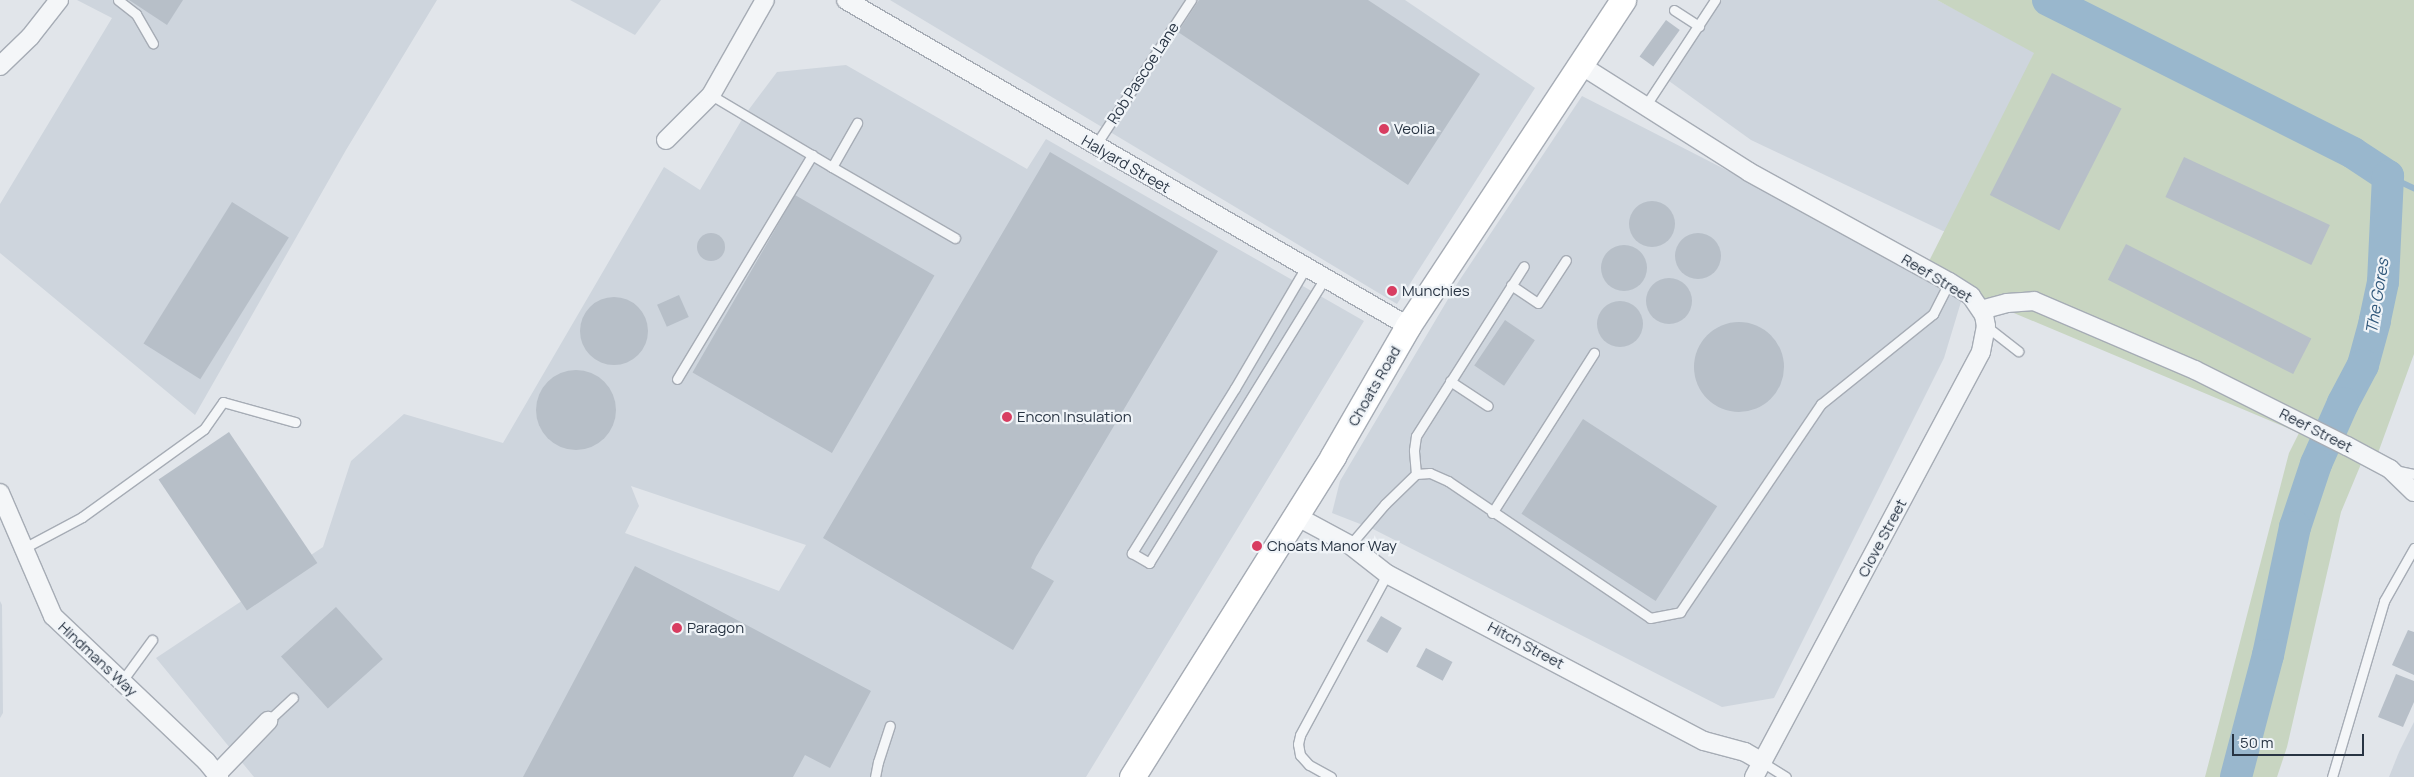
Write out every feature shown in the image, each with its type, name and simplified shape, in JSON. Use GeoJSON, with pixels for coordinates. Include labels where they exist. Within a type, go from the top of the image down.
{"type":"FeatureCollection","features":[{"type":"Feature","properties":{"kind":"street"},"geometry":{"type":"LineString","coordinates":[[0,66],[30,37],[59,0]]}},
{"type":"Feature","properties":{"kind":"street"},"geometry":{"type":"LineString","coordinates":[[666,140],[711,95],[765,0]]}},
{"type":"Feature","properties":{"kind":"street","name":"Halyard Street"},"geometry":{"type":"LineString","coordinates":[[846,0],[1408,326]]}},
{"type":"Feature","properties":{"kind":"street","name":"Choats Road"},"geometry":{"type":"LineString","coordinates":[[1132,777],[1296,516],[1408,326],[1623,0]]}},
{"type":"Feature","properties":{"kind":"street","name":"Reef Street"},"geometry":{"type":"LineString","coordinates":[[1579,64],[1749,172],[1949,282],[1971,296],[1984,318],[2008,304],[2034,301],[2195,370],[2348,446],[2390,469],[2414,492]]}},
{"type":"Feature","properties":{"kind":"street","name":"Clove Street"},"geometry":{"type":"LineString","coordinates":[[1758,769],[1981,352],[1984,318]]}},
{"type":"Feature","properties":{"kind":"street","name":"Hindmans Way"},"geometry":{"type":"LineString","coordinates":[[0,493],[53,616],[206,760],[216,776],[268,721]]}},
{"type":"Feature","properties":{"kind":"street","name":"Hitch Street"},"geometry":{"type":"LineString","coordinates":[[1296,516],[1350,545],[1388,574],[1704,741],[1745,752],[1758,769]]}},
{"type":"Feature","properties":{"kind":"lane"},"geometry":{"type":"LineString","coordinates":[[118,0],[136,14],[153,44]]}},
{"type":"Feature","properties":{"kind":"lane","name":"Rob Pascoe Lane"},"geometry":{"type":"LineString","coordinates":[[1096,146],[1191,0]]}},
{"type":"Feature","properties":{"kind":"lane"},"geometry":{"type":"LineString","coordinates":[[1646,105],[1715,0]]}},
{"type":"Feature","properties":{"kind":"lane"},"geometry":{"type":"LineString","coordinates":[[1674,10],[1698,26]]}},
{"type":"Feature","properties":{"kind":"lane"},"geometry":{"type":"LineString","coordinates":[[711,95],[955,238]]}},
{"type":"Feature","properties":{"kind":"lane"},"geometry":{"type":"LineString","coordinates":[[832,167],[857,123]]}},
{"type":"Feature","properties":{"kind":"lane"},"geometry":{"type":"LineString","coordinates":[[677,379],[812,155]]}},
{"type":"Feature","properties":{"kind":"lane"},"geometry":{"type":"LineString","coordinates":[[1512,285],[1538,303],[1566,260]]}},
{"type":"Feature","properties":{"kind":"lane"},"geometry":{"type":"LineString","coordinates":[[1416,474],[1414,450],[1416,436],[1524,266]]}},
{"type":"Feature","properties":{"kind":"lane"},"geometry":{"type":"LineString","coordinates":[[1306,267],[1236,388],[1132,553],[1149,563],[1325,278]]}},
{"type":"Feature","properties":{"kind":"lane"},"geometry":{"type":"LineString","coordinates":[[1350,545],[1385,504],[1416,474],[1430,474],[1448,481],[1492,513],[1650,618],[1680,612],[1821,404],[1933,314],[1949,282]]}},
{"type":"Feature","properties":{"kind":"lane"},"geometry":{"type":"LineString","coordinates":[[1984,318],[2018,351]]}},
{"type":"Feature","properties":{"kind":"lane"},"geometry":{"type":"LineString","coordinates":[[1492,513],[1594,353]]}},
{"type":"Feature","properties":{"kind":"lane"},"geometry":{"type":"LineString","coordinates":[[1450,381],[1488,406]]}},
{"type":"Feature","properties":{"kind":"lane"},"geometry":{"type":"LineString","coordinates":[[24,548],[82,517],[196,435],[204,429],[223,402],[295,422]]}},
{"type":"Feature","properties":{"kind":"lane"},"geometry":{"type":"LineString","coordinates":[[2390,469],[2414,474]]}},
{"type":"Feature","properties":{"kind":"lane"},"geometry":{"type":"LineString","coordinates":[[2332,777],[2384,601],[2414,548]]}},
{"type":"Feature","properties":{"kind":"lane"},"geometry":{"type":"LineString","coordinates":[[1331,777],[1309,766],[1300,755],[1298,744],[1300,735],[1388,574]]}},
{"type":"Feature","properties":{"kind":"lane"},"geometry":{"type":"LineString","coordinates":[[122,681],[152,640]]}},
{"type":"Feature","properties":{"kind":"lane"},"geometry":{"type":"LineString","coordinates":[[268,721],[294,698]]}},
{"type":"Feature","properties":{"kind":"lane"},"geometry":{"type":"LineString","coordinates":[[875,777],[890,726]]}},
{"type":"Feature","properties":{"kind":"lane"},"geometry":{"type":"LineString","coordinates":[[1758,769],[1786,777]]}},
{"type":"Feature","properties":{"kind":"shaded area"},"geometry":{"type":"Polygon","coordinates":[[[77,0],[437,0],[346,150],[195,415],[0,253],[0,204],[112,18],[77,0]]]}},
{"type":"Feature","properties":{"kind":"shaded area"},"geometry":{"type":"Polygon","coordinates":[[[570,0],[661,0],[635,35],[570,0]]]}},
{"type":"Feature","properties":{"kind":"shaded area"},"geometry":{"type":"Polygon","coordinates":[[[890,0],[1405,0],[1535,88],[1397,304],[890,0]]]}},
{"type":"Feature","properties":{"kind":"shaded area"},"geometry":{"type":"Polygon","coordinates":[[[1722,0],[1937,0],[2353,217],[1943,231],[1751,140],[1669,81],[1722,0]]]}},
{"type":"Feature","properties":{"kind":"shaded area"},"geometry":{"type":"Polygon","coordinates":[[[846,65],[1027,169],[1046,139],[1364,321],[1086,777],[254,777],[156,658],[323,547],[351,461],[404,414],[503,443],[664,167],[700,190],[744,116],[777,72],[846,65]],[[631,486],[639,506],[625,533],[779,591],[806,545],[631,486]]]}},
{"type":"Feature","properties":{"kind":"shaded area"},"geometry":{"type":"Polygon","coordinates":[[[1582,96],[1964,292],[1944,358],[1774,698],[1722,707],[1373,529],[1332,513],[1340,481],[1457,284],[1582,96]]]}},
{"type":"Feature","properties":{"kind":"shaded area"},"geometry":{"type":"Polygon","coordinates":[[[0,601],[2,605],[3,713],[0,718],[0,601]]]}},
{"type":"Feature","properties":{"kind":"shaded area"},"geometry":{"type":"Polygon","coordinates":[[[2414,722],[2414,777],[2389,777],[2399,752],[2414,722]]]}},
{"type":"Feature","properties":{"kind":"green space"},"geometry":{"type":"Polygon","coordinates":[[[1937,0],[2414,0],[2414,354],[2378,453],[2315,420],[2299,432],[2361,464],[2341,512],[2287,747],[2277,777],[2205,777],[2289,453],[2299,433],[1964,292],[1924,271],[2034,53],[1937,0]]]}},
{"type":"Feature","properties":{"kind":"building"},"geometry":{"type":"Polygon","coordinates":[[[129,0],[183,0],[167,25],[129,0]]]}},
{"type":"Feature","properties":{"kind":"building","name":"Veolia"},"geometry":{"type":"Polygon","coordinates":[[[1199,0],[1368,0],[1480,74],[1408,185],[1178,32],[1199,0]]]}},
{"type":"Feature","properties":{"kind":"building"},"geometry":{"type":"Polygon","coordinates":[[[1666,20],[1680,30],[1653,66],[1640,56],[1666,20]]]}},
{"type":"Feature","properties":{"kind":"building"},"geometry":{"type":"Polygon","coordinates":[[[2052,73],[2121,108],[2059,230],[1990,195],[2052,73]]]}},
{"type":"Feature","properties":{"kind":"building","name":"Encon Insulation"},"geometry":{"type":"Polygon","coordinates":[[[1050,152],[1218,251],[1036,557],[1031,568],[1054,581],[1013,650],[823,538],[1050,152]]]}},
{"type":"Feature","properties":{"kind":"building"},"geometry":{"type":"Polygon","coordinates":[[[2184,157],[2330,225],[2311,265],[2165,197],[2184,157]]]}},
{"type":"Feature","properties":{"kind":"building"},"geometry":{"type":"Polygon","coordinates":[[[795,195],[934,276],[832,453],[692,373],[795,195]]]}},
{"type":"Feature","properties":{"kind":"building"},"geometry":{"type":"Polygon","coordinates":[[[1652,201],[1665,205],[1671,211],[1675,224],[1671,237],[1665,243],[1652,247],[1639,243],[1633,237],[1629,224],[1633,211],[1639,205],[1652,201]]]}},
{"type":"Feature","properties":{"kind":"building"},"geometry":{"type":"Polygon","coordinates":[[[232,202],[289,238],[200,379],[144,344],[232,202]]]}},
{"type":"Feature","properties":{"kind":"building"},"geometry":{"type":"Polygon","coordinates":[[[711,233],[721,237],[725,247],[721,257],[711,261],[701,257],[697,247],[701,237],[711,233]]]}},
{"type":"Feature","properties":{"kind":"building"},"geometry":{"type":"Polygon","coordinates":[[[1698,233],[1711,237],[1717,243],[1721,256],[1717,269],[1711,275],[1698,279],[1685,275],[1679,269],[1675,256],[1679,243],[1685,237],[1698,233]]]}},
{"type":"Feature","properties":{"kind":"building"},"geometry":{"type":"Polygon","coordinates":[[[2126,244],[2311,338],[2293,374],[2108,280],[2126,244]]]}},
{"type":"Feature","properties":{"kind":"building"},"geometry":{"type":"Polygon","coordinates":[[[1624,245],[1637,249],[1643,255],[1647,268],[1643,281],[1637,287],[1624,291],[1611,287],[1605,281],[1601,268],[1605,255],[1611,249],[1624,245]]]}},
{"type":"Feature","properties":{"kind":"building"},"geometry":{"type":"Polygon","coordinates":[[[1669,278],[1682,282],[1688,288],[1692,301],[1688,314],[1682,320],[1669,324],[1656,320],[1650,314],[1646,301],[1650,288],[1656,282],[1669,278]]]}},
{"type":"Feature","properties":{"kind":"building"},"geometry":{"type":"Polygon","coordinates":[[[679,295],[689,317],[667,327],[657,305],[679,295]]]}},
{"type":"Feature","properties":{"kind":"building"},"geometry":{"type":"Polygon","coordinates":[[[614,297],[627,300],[638,307],[645,318],[648,331],[645,344],[638,355],[627,362],[614,365],[601,362],[590,355],[583,344],[580,331],[583,318],[590,307],[601,300],[614,297]]]}},
{"type":"Feature","properties":{"kind":"building"},"geometry":{"type":"Polygon","coordinates":[[[1620,301],[1633,305],[1639,311],[1643,324],[1639,337],[1633,343],[1620,347],[1607,343],[1601,337],[1597,324],[1601,311],[1607,305],[1620,301]]]}},
{"type":"Feature","properties":{"kind":"building"},"geometry":{"type":"Polygon","coordinates":[[[1505,320],[1535,340],[1504,386],[1474,366],[1505,320]]]}},
{"type":"Feature","properties":{"kind":"building"},"geometry":{"type":"Polygon","coordinates":[[[1739,322],[1756,326],[1771,335],[1780,350],[1784,367],[1780,384],[1771,399],[1756,408],[1739,412],[1722,408],[1707,399],[1698,384],[1694,367],[1698,350],[1707,335],[1722,326],[1739,322]]]}},
{"type":"Feature","properties":{"kind":"building"},"geometry":{"type":"Polygon","coordinates":[[[576,370],[591,373],[604,382],[613,395],[616,410],[613,425],[604,438],[591,447],[576,450],[561,447],[548,438],[539,425],[536,410],[539,395],[548,382],[561,373],[576,370]]]}},
{"type":"Feature","properties":{"kind":"building"},"geometry":{"type":"Polygon","coordinates":[[[1583,419],[1717,506],[1656,601],[1521,514],[1583,419]]]}},
{"type":"Feature","properties":{"kind":"building"},"geometry":{"type":"Polygon","coordinates":[[[229,432],[317,563],[247,611],[159,480],[229,432]]]}},
{"type":"Feature","properties":{"kind":"building","name":"Paragon"},"geometry":{"type":"Polygon","coordinates":[[[635,566],[871,691],[830,768],[805,755],[793,777],[523,777],[635,566]]]}},
{"type":"Feature","properties":{"kind":"building"},"geometry":{"type":"Polygon","coordinates":[[[336,607],[383,659],[328,709],[281,657],[336,607]]]}},
{"type":"Feature","properties":{"kind":"building"},"geometry":{"type":"Polygon","coordinates":[[[1381,616],[1402,628],[1387,653],[1366,641],[1381,616]]]}},
{"type":"Feature","properties":{"kind":"building"},"geometry":{"type":"Polygon","coordinates":[[[2408,630],[2414,632],[2414,675],[2392,665],[2408,630]]]}},
{"type":"Feature","properties":{"kind":"building"},"geometry":{"type":"Polygon","coordinates":[[[1426,648],[1452,662],[1443,681],[1416,667],[1426,648]]]}},
{"type":"Feature","properties":{"kind":"building"},"geometry":{"type":"Polygon","coordinates":[[[2396,674],[2414,681],[2414,702],[2403,727],[2378,717],[2396,674]]]}},
{"type":"Feature","properties":{"kind":"waterway","name":"The Gores"},"geometry":{"type":"LineString","coordinates":[[2048,0],[2353,153],[2388,176],[2383,282],[2375,321],[2363,365],[2343,403],[2316,464],[2295,527],[2268,655],[2236,777]]}},
{"type":"Feature","properties":{"kind":"waterway"},"geometry":{"type":"LineString","coordinates":[[2388,176],[2414,188]]}},
{"type":"Feature","properties":{"kind":"place","name":"Veolia"},"geometry":{"type":"Point","coordinates":[1384,129]}},
{"type":"Feature","properties":{"kind":"place","name":"Munchies"},"geometry":{"type":"Point","coordinates":[1392,291]}},
{"type":"Feature","properties":{"kind":"place","name":"Encon Insulation"},"geometry":{"type":"Point","coordinates":[1007,417]}},
{"type":"Feature","properties":{"kind":"place","name":"Choats Manor Way"},"geometry":{"type":"Point","coordinates":[1257,546]}},
{"type":"Feature","properties":{"kind":"place","name":"Paragon"},"geometry":{"type":"Point","coordinates":[677,628]}}]}
